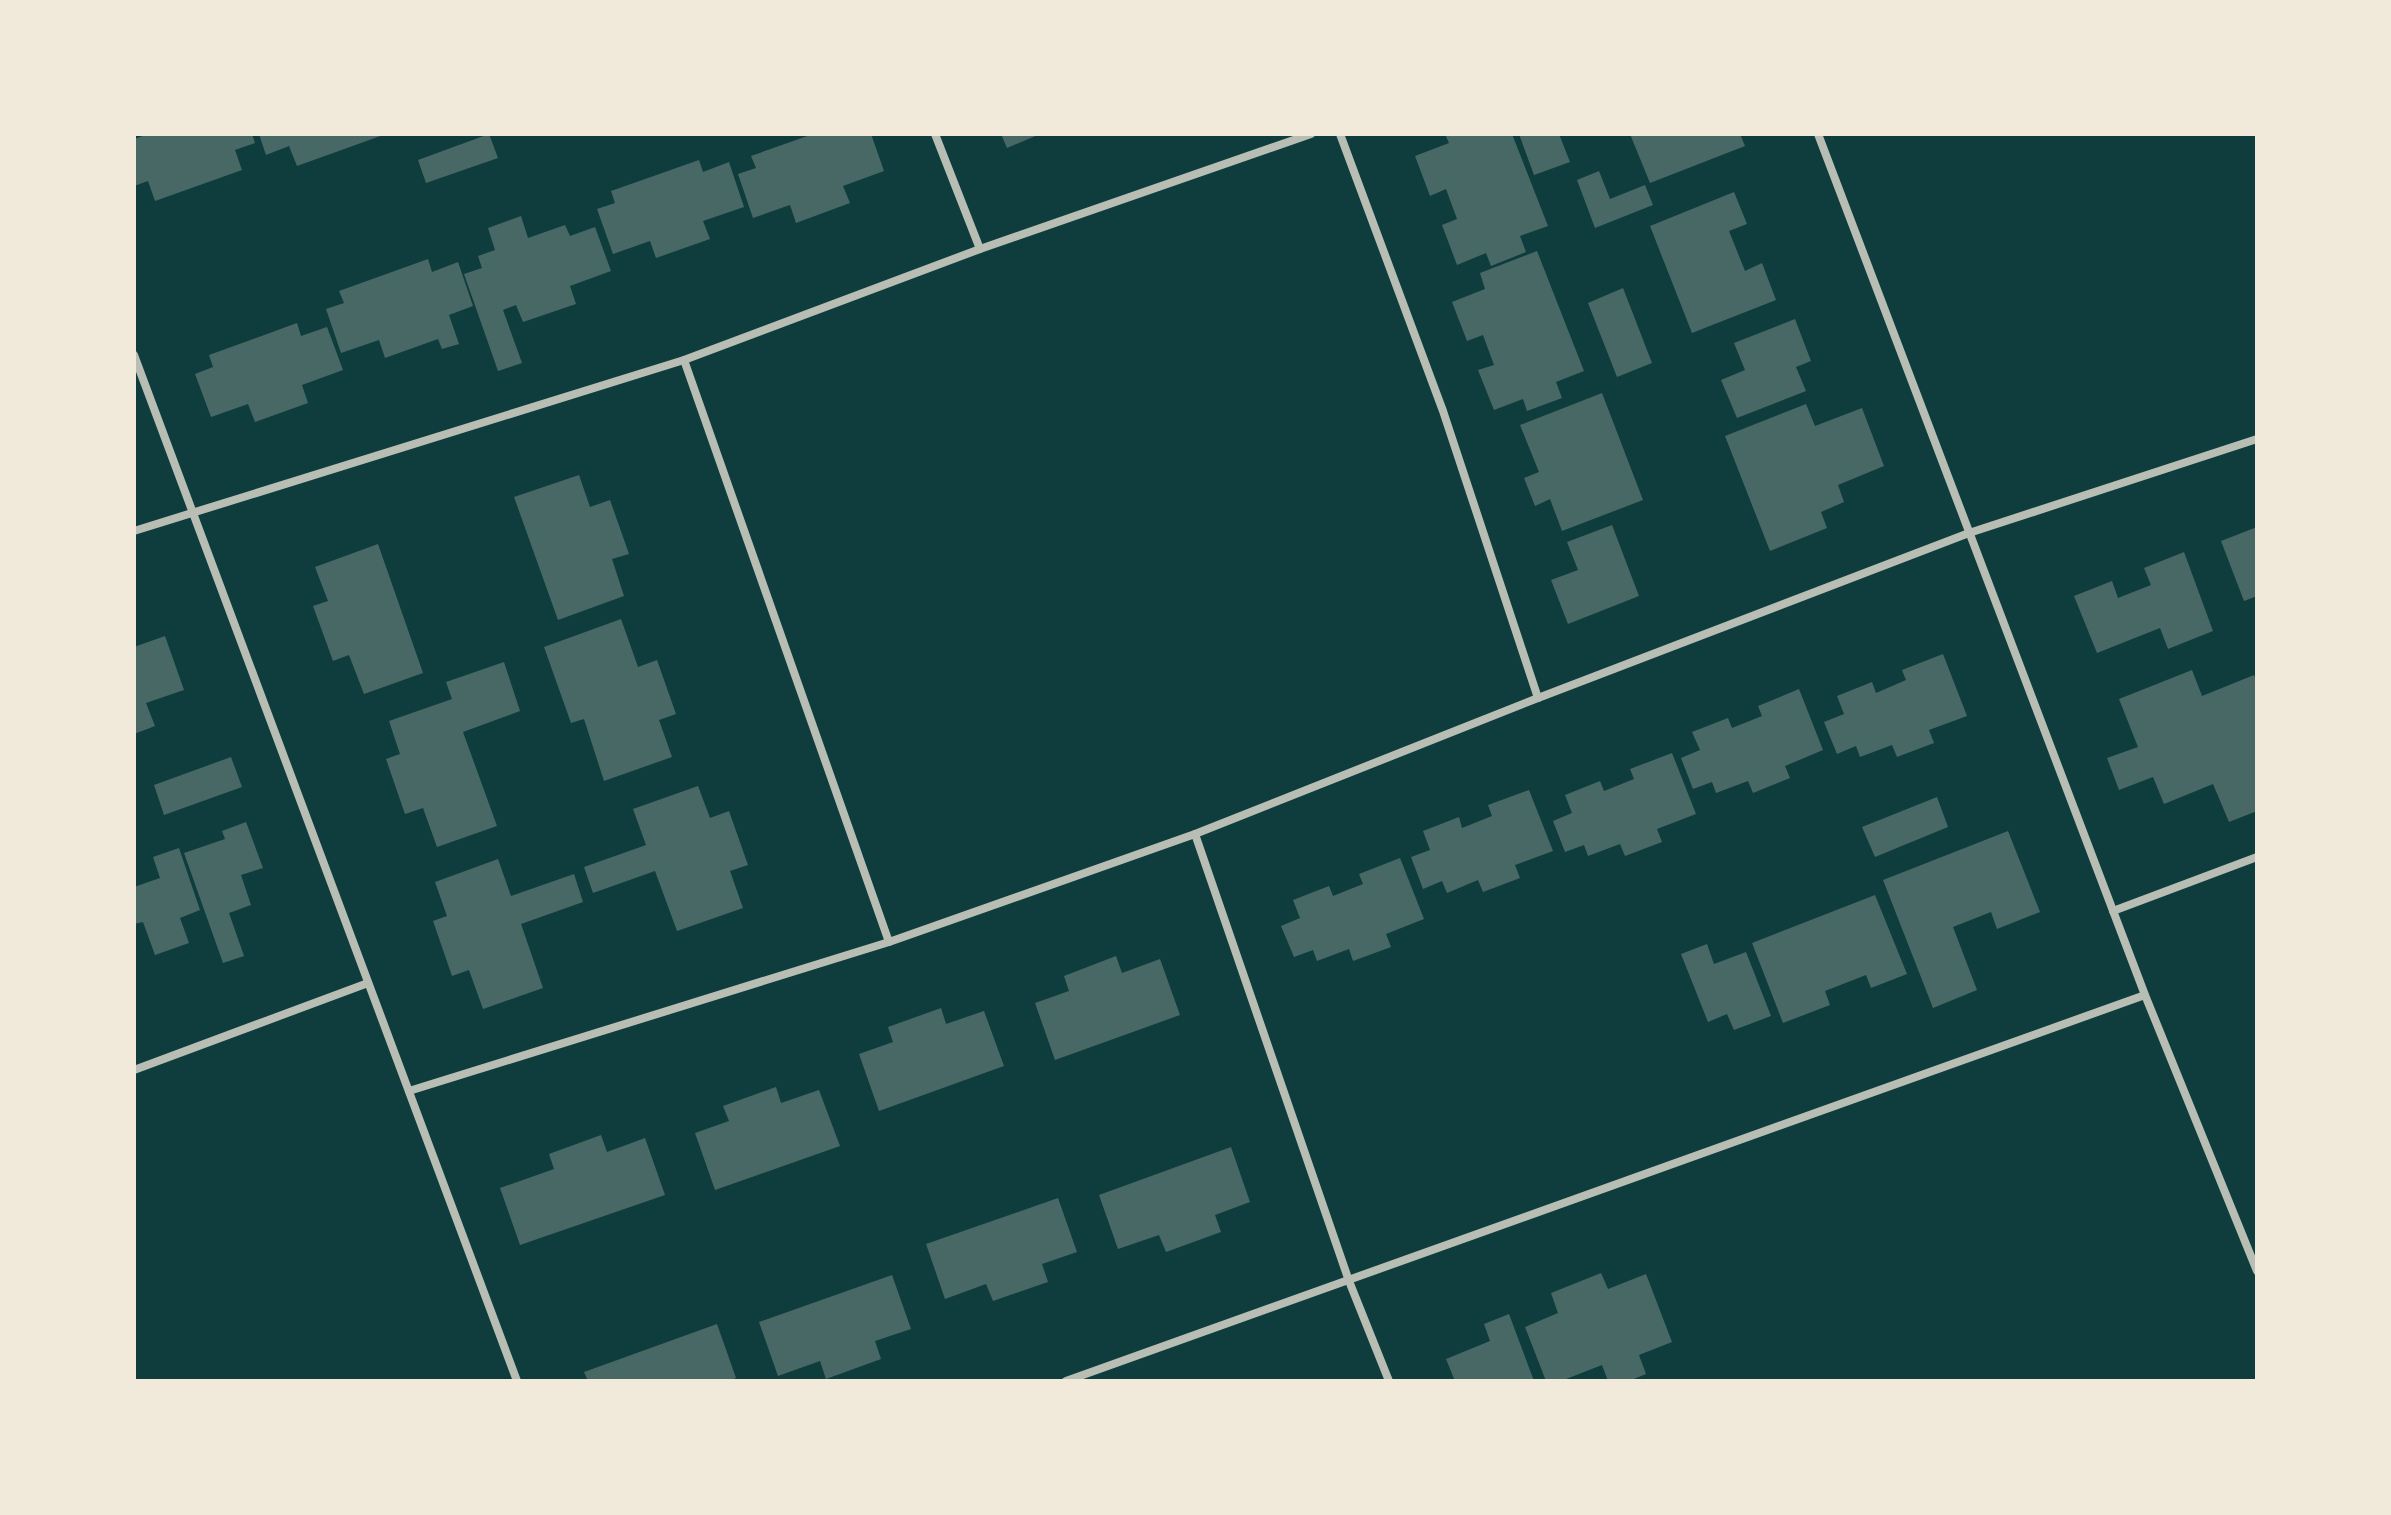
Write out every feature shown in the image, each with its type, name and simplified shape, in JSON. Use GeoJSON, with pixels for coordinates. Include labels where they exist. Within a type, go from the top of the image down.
{"type":"FeatureCollection","features":[{"type":"Feature","properties":{"kind":"street"},"geometry":{"type":"LineString","coordinates":[[935,134],[980,249]]}},
{"type":"Feature","properties":{"kind":"street"},"geometry":{"type":"LineString","coordinates":[[134,531],[192,510],[684,360],[980,249],[1311,134]]}},
{"type":"Feature","properties":{"kind":"street"},"geometry":{"type":"LineString","coordinates":[[1340,134],[1443,411],[1538,698]]}},
{"type":"Feature","properties":{"kind":"street"},"geometry":{"type":"LineString","coordinates":[[1818,134],[2145,995],[2257,1271]]}},
{"type":"Feature","properties":{"kind":"street"},"geometry":{"type":"LineString","coordinates":[[134,355],[517,1381]]}},
{"type":"Feature","properties":{"kind":"street"},"geometry":{"type":"LineString","coordinates":[[684,360],[889,942]]}},
{"type":"Feature","properties":{"kind":"street"},"geometry":{"type":"LineString","coordinates":[[409,1091],[889,942],[1195,834],[1538,698],[1969,533],[2257,439]]}},
{"type":"Feature","properties":{"kind":"street"},"geometry":{"type":"LineString","coordinates":[[1195,834],[1349,1281],[1389,1381]]}},
{"type":"Feature","properties":{"kind":"street"},"geometry":{"type":"LineString","coordinates":[[2113,911],[2257,857]]}},
{"type":"Feature","properties":{"kind":"street"},"geometry":{"type":"LineString","coordinates":[[134,1070],[368,983]]}},
{"type":"Feature","properties":{"kind":"street"},"geometry":{"type":"LineString","coordinates":[[1066,1381],[2145,995]]}},
{"type":"Feature","properties":{"kind":"building"},"geometry":{"type":"Polygon","coordinates":[[[149,134],[252,134],[255,143],[235,150],[242,170],[155,201],[148,181],[134,186],[134,139],[149,134]]]}},
{"type":"Feature","properties":{"kind":"building"},"geometry":{"type":"Polygon","coordinates":[[[259,134],[386,134],[297,166],[289,146],[266,155],[259,134]]]}},
{"type":"Feature","properties":{"kind":"building"},"geometry":{"type":"Polygon","coordinates":[[[489,134],[498,158],[426,183],[418,160],[489,134]]]}},
{"type":"Feature","properties":{"kind":"building"},"geometry":{"type":"Polygon","coordinates":[[[813,134],[871,134],[884,171],[843,186],[850,203],[796,223],[790,205],[753,218],[738,174],[756,168],[751,156],[813,134]]]}},
{"type":"Feature","properties":{"kind":"building"},"geometry":{"type":"Polygon","coordinates":[[[1001,134],[1040,134],[1007,148],[1001,134]]]}},
{"type":"Feature","properties":{"kind":"building"},"geometry":{"type":"Polygon","coordinates":[[[1445,134],[1512,134],[1548,226],[1520,236],[1526,252],[1491,266],[1486,253],[1457,265],[1442,225],[1457,219],[1446,189],[1430,196],[1415,156],[1449,143],[1445,134]]]}},
{"type":"Feature","properties":{"kind":"building"},"geometry":{"type":"Polygon","coordinates":[[[1519,134],[1559,134],[1570,162],[1534,175],[1519,134]]]}},
{"type":"Feature","properties":{"kind":"building"},"geometry":{"type":"Polygon","coordinates":[[[1630,134],[1740,134],[1745,146],[1650,183],[1630,134]]]}},
{"type":"Feature","properties":{"kind":"building"},"geometry":{"type":"Polygon","coordinates":[[[699,160],[703,172],[729,162],[744,207],[703,221],[710,239],[656,258],[650,241],[613,254],[597,209],[615,203],[611,191],[699,160]]]}},
{"type":"Feature","properties":{"kind":"building"},"geometry":{"type":"Polygon","coordinates":[[[1599,171],[1610,199],[1645,185],[1653,205],[1595,228],[1577,180],[1599,171]]]}},
{"type":"Feature","properties":{"kind":"building"},"geometry":{"type":"Polygon","coordinates":[[[1734,192],[1747,224],[1729,231],[1745,271],[1762,263],[1776,300],[1692,333],[1650,226],[1734,192]]]}},
{"type":"Feature","properties":{"kind":"building"},"geometry":{"type":"Polygon","coordinates":[[[521,216],[528,238],[565,225],[570,236],[595,227],[611,271],[570,286],[576,304],[523,322],[516,305],[503,310],[522,363],[498,371],[464,274],[482,268],[478,256],[495,250],[488,228],[521,216]]]}},
{"type":"Feature","properties":{"kind":"building"},"geometry":{"type":"Polygon","coordinates":[[[1537,251],[1584,371],[1556,382],[1562,398],[1527,411],[1523,399],[1494,410],[1478,370],[1494,365],[1483,335],[1467,341],[1452,302],[1485,289],[1480,273],[1537,251]]]}},
{"type":"Feature","properties":{"kind":"building"},"geometry":{"type":"Polygon","coordinates":[[[428,259],[432,272],[458,262],[473,306],[449,315],[459,344],[442,349],[438,339],[385,358],[379,340],[341,353],[326,309],[344,303],[339,291],[428,259]]]}},
{"type":"Feature","properties":{"kind":"building"},"geometry":{"type":"Polygon","coordinates":[[[1623,288],[1652,363],[1617,377],[1588,303],[1623,288]]]}},
{"type":"Feature","properties":{"kind":"building"},"geometry":{"type":"Polygon","coordinates":[[[1795,319],[1811,361],[1796,367],[1806,391],[1737,418],[1721,380],[1745,370],[1734,343],[1795,319]]]}},
{"type":"Feature","properties":{"kind":"building"},"geometry":{"type":"Polygon","coordinates":[[[297,323],[301,336],[327,327],[343,370],[302,385],[308,403],[255,422],[248,404],[211,417],[195,374],[213,367],[209,355],[297,323]]]}},
{"type":"Feature","properties":{"kind":"building"},"geometry":{"type":"Polygon","coordinates":[[[1602,393],[1643,500],[1562,531],[1550,499],[1535,506],[1524,478],[1539,472],[1520,425],[1602,393]]]}},
{"type":"Feature","properties":{"kind":"building"},"geometry":{"type":"Polygon","coordinates":[[[1806,404],[1815,426],[1862,408],[1884,466],[1838,485],[1844,502],[1821,512],[1827,528],[1770,551],[1725,436],[1806,404]]]}},
{"type":"Feature","properties":{"kind":"building"},"geometry":{"type":"Polygon","coordinates":[[[579,475],[590,507],[610,500],[629,554],[612,559],[624,596],[558,620],[514,497],[579,475]]]}},
{"type":"Feature","properties":{"kind":"building"},"geometry":{"type":"Polygon","coordinates":[[[1612,525],[1639,596],[1568,624],[1551,580],[1578,570],[1567,542],[1612,525]]]}},
{"type":"Feature","properties":{"kind":"building"},"geometry":{"type":"Polygon","coordinates":[[[2257,527],[2257,596],[2244,601],[2221,541],[2257,527]]]}},
{"type":"Feature","properties":{"kind":"building"},"geometry":{"type":"Polygon","coordinates":[[[378,544],[423,673],[364,694],[349,655],[333,661],[313,606],[328,601],[315,567],[378,544]]]}},
{"type":"Feature","properties":{"kind":"building"},"geometry":{"type":"Polygon","coordinates":[[[2184,552],[2213,631],[2168,649],[2160,628],[2097,653],[2074,596],[2112,581],[2118,598],[2151,585],[2144,568],[2184,552]]]}},
{"type":"Feature","properties":{"kind":"building"},"geometry":{"type":"Polygon","coordinates":[[[621,619],[638,667],[657,660],[676,714],[659,720],[672,757],[604,781],[584,719],[571,723],[544,647],[621,619]]]}},
{"type":"Feature","properties":{"kind":"building"},"geometry":{"type":"Polygon","coordinates":[[[165,636],[184,690],[146,703],[155,726],[134,734],[134,647],[165,636]]]}},
{"type":"Feature","properties":{"kind":"building"},"geometry":{"type":"Polygon","coordinates":[[[1943,654],[1967,716],[1929,730],[1934,743],[1897,757],[1892,745],[1860,757],[1856,746],[1837,754],[1824,722],[1844,714],[1837,696],[1872,682],[1876,693],[1906,680],[1902,670],[1943,654]]]}},
{"type":"Feature","properties":{"kind":"building"},"geometry":{"type":"Polygon","coordinates":[[[504,662],[520,711],[463,732],[497,826],[437,847],[423,808],[405,814],[386,759],[400,754],[389,721],[452,699],[446,682],[504,662]]]}},
{"type":"Feature","properties":{"kind":"building"},"geometry":{"type":"Polygon","coordinates":[[[2192,670],[2202,696],[2254,675],[2257,683],[2257,811],[2229,822],[2213,784],[2164,804],[2153,777],[2119,790],[2107,758],[2138,747],[2119,699],[2192,670]]]}},
{"type":"Feature","properties":{"kind":"building"},"geometry":{"type":"Polygon","coordinates":[[[1799,689],[1823,750],[1785,766],[1790,778],[1753,793],[1748,781],[1716,793],[1712,782],[1693,789],[1681,758],[1700,750],[1692,732],[1728,718],[1732,728],[1762,716],[1758,706],[1799,689]]]}},
{"type":"Feature","properties":{"kind":"building"},"geometry":{"type":"Polygon","coordinates":[[[1672,753],[1696,814],[1657,829],[1662,842],[1625,856],[1620,844],[1588,856],[1584,845],[1565,852],[1553,821],[1572,813],[1565,795],[1600,781],[1604,791],[1634,779],[1630,769],[1672,753]]]}},
{"type":"Feature","properties":{"kind":"building"},"geometry":{"type":"Polygon","coordinates":[[[231,757],[242,787],[164,815],[154,785],[231,757]]]}},
{"type":"Feature","properties":{"kind":"building"},"geometry":{"type":"Polygon","coordinates":[[[698,786],[710,818],[729,811],[748,865],[730,871],[743,908],[677,931],[655,871],[593,893],[584,867],[646,845],[633,809],[698,786]]]}},
{"type":"Feature","properties":{"kind":"building"},"geometry":{"type":"Polygon","coordinates":[[[1529,790],[1553,851],[1515,865],[1520,878],[1483,892],[1478,880],[1447,893],[1442,881],[1423,889],[1411,857],[1430,850],[1423,831],[1459,817],[1462,828],[1492,816],[1488,805],[1529,790]]]}},
{"type":"Feature","properties":{"kind":"building"},"geometry":{"type":"Polygon","coordinates":[[[1937,797],[1948,827],[1875,857],[1862,827],[1937,797]]]}},
{"type":"Feature","properties":{"kind":"building"},"geometry":{"type":"Polygon","coordinates":[[[246,822],[263,868],[241,875],[251,905],[229,913],[244,956],[223,963],[184,853],[225,839],[222,831],[246,822]]]}},
{"type":"Feature","properties":{"kind":"building"},"geometry":{"type":"Polygon","coordinates":[[[2008,831],[2040,912],[1997,929],[1991,912],[1953,927],[1977,990],[1933,1008],[1883,880],[2008,831]]]}},
{"type":"Feature","properties":{"kind":"building"},"geometry":{"type":"Polygon","coordinates":[[[179,848],[200,910],[180,918],[189,943],[155,955],[143,922],[134,924],[134,887],[160,878],[153,857],[179,848]]]}},
{"type":"Feature","properties":{"kind":"building"},"geometry":{"type":"Polygon","coordinates":[[[1400,858],[1424,919],[1386,934],[1391,947],[1353,961],[1349,949],[1317,961],[1313,950],[1294,957],[1281,926],[1300,918],[1293,900],[1329,886],[1333,896],[1363,884],[1359,874],[1400,858]]]}},
{"type":"Feature","properties":{"kind":"building"},"geometry":{"type":"Polygon","coordinates":[[[498,859],[511,896],[574,874],[583,902],[521,924],[543,988],[483,1009],[469,970],[452,976],[433,921],[447,916],[435,882],[498,859]]]}},
{"type":"Feature","properties":{"kind":"building"},"geometry":{"type":"Polygon","coordinates":[[[1875,895],[1907,974],[1871,988],[1866,975],[1825,991],[1830,1005],[1783,1023],[1752,943],[1875,895]]]}},
{"type":"Feature","properties":{"kind":"building"},"geometry":{"type":"Polygon","coordinates":[[[1707,944],[1714,964],[1746,952],[1771,1016],[1734,1030],[1727,1014],[1708,1022],[1681,954],[1707,944]]]}},
{"type":"Feature","properties":{"kind":"building"},"geometry":{"type":"Polygon","coordinates":[[[1116,956],[1122,973],[1160,959],[1180,1015],[1055,1060],[1035,1003],[1069,991],[1064,976],[1116,956]]]}},
{"type":"Feature","properties":{"kind":"building"},"geometry":{"type":"Polygon","coordinates":[[[941,1008],[946,1024],[984,1011],[1004,1066],[879,1111],[859,1054],[893,1042],[888,1027],[941,1008]]]}},
{"type":"Feature","properties":{"kind":"building"},"geometry":{"type":"Polygon","coordinates":[[[776,1087],[781,1103],[819,1090],[840,1146],[715,1190],[695,1133],[729,1121],[723,1106],[776,1087]]]}},
{"type":"Feature","properties":{"kind":"building"},"geometry":{"type":"Polygon","coordinates":[[[601,1135],[607,1152],[645,1138],[665,1195],[520,1245],[500,1188],[554,1169],[549,1154],[601,1135]]]}},
{"type":"Feature","properties":{"kind":"building"},"geometry":{"type":"Polygon","coordinates":[[[1231,1147],[1250,1202],[1215,1215],[1221,1232],[1166,1252],[1159,1235],[1118,1249],[1099,1195],[1231,1147]]]}},
{"type":"Feature","properties":{"kind":"building"},"geometry":{"type":"Polygon","coordinates":[[[1058,1198],[1077,1252],[1042,1264],[1048,1282],[993,1301],[986,1284],[945,1299],[926,1244],[1058,1198]]]}},
{"type":"Feature","properties":{"kind":"building"},"geometry":{"type":"Polygon","coordinates":[[[1601,1273],[1608,1289],[1646,1274],[1672,1342],[1639,1355],[1646,1374],[1629,1381],[1608,1381],[1602,1365],[1561,1381],[1546,1381],[1525,1327],[1558,1313],[1551,1293],[1601,1273]]]}},
{"type":"Feature","properties":{"kind":"building"},"geometry":{"type":"Polygon","coordinates":[[[892,1275],[911,1329],[875,1341],[881,1359],[826,1379],[820,1361],[778,1376],[759,1322],[892,1275]]]}},
{"type":"Feature","properties":{"kind":"building"},"geometry":{"type":"Polygon","coordinates":[[[1509,1314],[1534,1381],[1455,1381],[1446,1359],[1490,1341],[1484,1324],[1509,1314]]]}},
{"type":"Feature","properties":{"kind":"building"},"geometry":{"type":"Polygon","coordinates":[[[717,1324],[736,1378],[728,1381],[588,1381],[584,1372],[717,1324]]]}}]}
